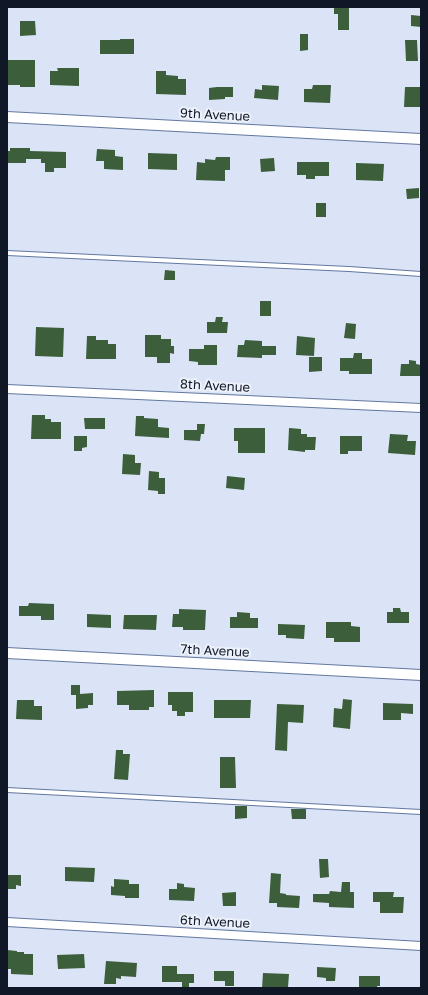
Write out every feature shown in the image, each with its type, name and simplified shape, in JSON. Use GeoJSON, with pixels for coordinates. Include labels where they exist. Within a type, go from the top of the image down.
{"type":"FeatureCollection","features":[{"type":"Feature","properties":{"kind":"street","name":"9th Avenue"},"geometry":{"type":"LineString","coordinates":[[7,117],[421,139]]}},
{"type":"Feature","properties":{"kind":"street","name":"8th Avenue"},"geometry":{"type":"LineString","coordinates":[[7,389],[421,408]]}},
{"type":"Feature","properties":{"kind":"street","name":"7th Avenue"},"geometry":{"type":"LineString","coordinates":[[7,653],[421,675]]}},
{"type":"Feature","properties":{"kind":"street","name":"6th Avenue"},"geometry":{"type":"LineString","coordinates":[[7,922],[421,946]]}},
{"type":"Feature","properties":{"kind":"lane"},"geometry":{"type":"LineString","coordinates":[[7,253],[349,269],[421,274]]}},
{"type":"Feature","properties":{"kind":"lane"},"geometry":{"type":"LineString","coordinates":[[7,790],[421,812]]}},
{"type":"Feature","properties":{"kind":"building"},"geometry":{"type":"Polygon","coordinates":[[[334,7],[349,7],[349,30],[338,30],[338,14],[334,14],[334,7]]]}},
{"type":"Feature","properties":{"kind":"building"},"geometry":{"type":"Polygon","coordinates":[[[411,15],[421,16],[421,27],[411,26],[411,15]]]}},
{"type":"Feature","properties":{"kind":"building"},"geometry":{"type":"Polygon","coordinates":[[[20,21],[35,21],[36,35],[20,36],[20,21]]]}},
{"type":"Feature","properties":{"kind":"building"},"geometry":{"type":"Polygon","coordinates":[[[300,34],[308,34],[308,50],[300,51],[300,34]]]}},
{"type":"Feature","properties":{"kind":"building"},"geometry":{"type":"Polygon","coordinates":[[[134,39],[134,54],[100,54],[100,40],[134,39]]]}},
{"type":"Feature","properties":{"kind":"building"},"geometry":{"type":"Polygon","coordinates":[[[405,40],[417,40],[418,61],[406,61],[405,40]]]}},
{"type":"Feature","properties":{"kind":"building"},"geometry":{"type":"Polygon","coordinates":[[[7,60],[35,60],[35,87],[7,85],[7,60]]]}},
{"type":"Feature","properties":{"kind":"building"},"geometry":{"type":"Polygon","coordinates":[[[57,68],[79,68],[79,86],[50,85],[50,71],[58,71],[57,68]]]}},
{"type":"Feature","properties":{"kind":"building"},"geometry":{"type":"Polygon","coordinates":[[[156,71],[166,71],[166,75],[178,76],[178,79],[186,79],[186,95],[156,94],[156,71]]]}},
{"type":"Feature","properties":{"kind":"building"},"geometry":{"type":"Polygon","coordinates":[[[262,85],[279,86],[278,100],[254,98],[255,89],[262,90],[262,85]]]}},
{"type":"Feature","properties":{"kind":"building"},"geometry":{"type":"Polygon","coordinates":[[[313,85],[331,85],[330,103],[304,102],[304,89],[312,89],[313,85]]]}},
{"type":"Feature","properties":{"kind":"building"},"geometry":{"type":"Polygon","coordinates":[[[233,87],[233,97],[209,100],[209,88],[233,87]]]}},
{"type":"Feature","properties":{"kind":"building"},"geometry":{"type":"Polygon","coordinates":[[[405,87],[421,87],[421,107],[404,107],[405,87]]]}},
{"type":"Feature","properties":{"kind":"building"},"geometry":{"type":"Polygon","coordinates":[[[10,148],[30,148],[30,151],[66,152],[66,168],[54,168],[54,172],[45,172],[45,163],[41,163],[41,159],[26,159],[26,163],[7,163],[7,151],[10,151],[10,148]]]}},
{"type":"Feature","properties":{"kind":"building"},"geometry":{"type":"Polygon","coordinates":[[[97,149],[115,150],[115,156],[123,157],[123,170],[104,169],[104,161],[96,161],[97,149]]]}},
{"type":"Feature","properties":{"kind":"building"},"geometry":{"type":"Polygon","coordinates":[[[148,153],[177,154],[177,170],[148,169],[148,153]]]}},
{"type":"Feature","properties":{"kind":"building"},"geometry":{"type":"Polygon","coordinates":[[[216,157],[230,157],[230,170],[225,170],[225,181],[196,180],[197,162],[205,163],[205,159],[215,160],[216,157]]]}},
{"type":"Feature","properties":{"kind":"building"},"geometry":{"type":"Polygon","coordinates":[[[274,158],[275,171],[261,172],[260,159],[274,158]]]}},
{"type":"Feature","properties":{"kind":"building"},"geometry":{"type":"Polygon","coordinates":[[[297,162],[329,162],[329,176],[315,176],[315,179],[306,179],[306,175],[297,175],[297,162]]]}},
{"type":"Feature","properties":{"kind":"building"},"geometry":{"type":"Polygon","coordinates":[[[356,163],[384,164],[383,181],[356,180],[356,163]]]}},
{"type":"Feature","properties":{"kind":"building"},"geometry":{"type":"Polygon","coordinates":[[[419,188],[419,198],[407,199],[406,189],[419,188]]]}},
{"type":"Feature","properties":{"kind":"building"},"geometry":{"type":"Polygon","coordinates":[[[316,203],[326,203],[326,217],[316,217],[316,203]]]}},
{"type":"Feature","properties":{"kind":"building"},"geometry":{"type":"Polygon","coordinates":[[[165,270],[175,271],[175,280],[164,280],[165,270]]]}},
{"type":"Feature","properties":{"kind":"building"},"geometry":{"type":"Polygon","coordinates":[[[260,301],[271,301],[271,316],[260,316],[260,301]]]}},
{"type":"Feature","properties":{"kind":"building"},"geometry":{"type":"Polygon","coordinates":[[[216,317],[223,317],[222,322],[228,322],[227,333],[207,333],[207,322],[215,322],[216,317]]]}},
{"type":"Feature","properties":{"kind":"building"},"geometry":{"type":"Polygon","coordinates":[[[346,323],[356,324],[355,339],[344,338],[346,323]]]}},
{"type":"Feature","properties":{"kind":"building"},"geometry":{"type":"Polygon","coordinates":[[[36,327],[64,328],[63,357],[35,356],[36,327]]]}},
{"type":"Feature","properties":{"kind":"building"},"geometry":{"type":"Polygon","coordinates":[[[145,335],[161,335],[161,339],[171,339],[171,346],[174,346],[174,354],[170,353],[170,363],[157,363],[157,357],[145,357],[145,335]]]}},
{"type":"Feature","properties":{"kind":"building"},"geometry":{"type":"Polygon","coordinates":[[[87,336],[96,336],[96,340],[108,340],[108,344],[116,344],[116,359],[86,359],[87,336]]]}},
{"type":"Feature","properties":{"kind":"building"},"geometry":{"type":"Polygon","coordinates":[[[297,336],[315,338],[314,356],[296,355],[297,336]]]}},
{"type":"Feature","properties":{"kind":"building"},"geometry":{"type":"Polygon","coordinates":[[[245,340],[262,341],[262,346],[276,346],[276,355],[262,355],[262,358],[237,357],[238,345],[244,345],[245,340]]]}},
{"type":"Feature","properties":{"kind":"building"},"geometry":{"type":"Polygon","coordinates":[[[204,345],[217,345],[217,365],[198,365],[198,362],[189,361],[189,349],[204,349],[204,345]]]}},
{"type":"Feature","properties":{"kind":"building"},"geometry":{"type":"Polygon","coordinates":[[[354,353],[362,353],[362,359],[372,359],[372,374],[349,374],[349,371],[340,371],[340,358],[353,358],[354,353]]]}},
{"type":"Feature","properties":{"kind":"building"},"geometry":{"type":"Polygon","coordinates":[[[309,357],[322,357],[322,371],[309,372],[309,357]]]}},
{"type":"Feature","properties":{"kind":"building"},"geometry":{"type":"Polygon","coordinates":[[[409,360],[416,361],[416,364],[421,365],[421,376],[400,376],[401,364],[409,364],[409,360]]]}},
{"type":"Feature","properties":{"kind":"building"},"geometry":{"type":"Polygon","coordinates":[[[32,415],[45,415],[45,419],[51,419],[51,422],[61,422],[61,439],[31,439],[32,415]]]}},
{"type":"Feature","properties":{"kind":"building"},"geometry":{"type":"Polygon","coordinates":[[[136,416],[158,419],[158,427],[169,428],[169,438],[135,436],[136,416]]]}},
{"type":"Feature","properties":{"kind":"building"},"geometry":{"type":"Polygon","coordinates":[[[84,418],[105,418],[105,429],[85,429],[84,418]]]}},
{"type":"Feature","properties":{"kind":"building"},"geometry":{"type":"Polygon","coordinates":[[[197,424],[205,424],[204,434],[201,434],[200,441],[184,440],[184,430],[197,430],[197,424]]]}},
{"type":"Feature","properties":{"kind":"building"},"geometry":{"type":"Polygon","coordinates":[[[234,428],[265,428],[265,453],[238,453],[238,441],[234,441],[234,428]]]}},
{"type":"Feature","properties":{"kind":"building"},"geometry":{"type":"Polygon","coordinates":[[[289,428],[301,429],[301,434],[307,434],[307,437],[316,437],[315,450],[305,450],[305,452],[288,450],[289,428]]]}},
{"type":"Feature","properties":{"kind":"building"},"geometry":{"type":"Polygon","coordinates":[[[390,434],[408,435],[407,441],[416,441],[415,455],[388,453],[390,434]]]}},
{"type":"Feature","properties":{"kind":"building"},"geometry":{"type":"Polygon","coordinates":[[[74,436],[87,436],[87,447],[82,448],[82,451],[74,451],[74,436]]]}},
{"type":"Feature","properties":{"kind":"building"},"geometry":{"type":"Polygon","coordinates":[[[340,436],[362,436],[362,451],[348,451],[348,454],[340,454],[340,436]]]}},
{"type":"Feature","properties":{"kind":"building"},"geometry":{"type":"Polygon","coordinates":[[[123,454],[135,455],[135,463],[141,463],[140,475],[122,474],[123,454]]]}},
{"type":"Feature","properties":{"kind":"building"},"geometry":{"type":"Polygon","coordinates":[[[149,471],[159,472],[159,478],[165,478],[165,494],[158,494],[158,491],[148,490],[149,471]]]}},
{"type":"Feature","properties":{"kind":"building"},"geometry":{"type":"Polygon","coordinates":[[[227,476],[245,478],[244,490],[226,488],[227,476]]]}},
{"type":"Feature","properties":{"kind":"building"},"geometry":{"type":"Polygon","coordinates":[[[29,603],[54,604],[54,620],[41,620],[41,616],[19,616],[19,606],[28,606],[29,603]]]}},
{"type":"Feature","properties":{"kind":"building"},"geometry":{"type":"Polygon","coordinates":[[[393,608],[400,608],[401,612],[409,612],[409,623],[387,623],[387,612],[393,612],[393,608]]]}},
{"type":"Feature","properties":{"kind":"building"},"geometry":{"type":"Polygon","coordinates":[[[179,609],[206,610],[205,630],[183,630],[183,627],[172,627],[173,614],[179,614],[179,609]]]}},
{"type":"Feature","properties":{"kind":"building"},"geometry":{"type":"Polygon","coordinates":[[[237,612],[250,613],[250,618],[258,618],[258,628],[230,628],[230,617],[237,617],[237,612]]]}},
{"type":"Feature","properties":{"kind":"building"},"geometry":{"type":"Polygon","coordinates":[[[87,614],[111,615],[111,628],[87,627],[87,614]]]}},
{"type":"Feature","properties":{"kind":"building"},"geometry":{"type":"Polygon","coordinates":[[[124,615],[157,615],[156,630],[123,629],[124,615]]]}},
{"type":"Feature","properties":{"kind":"building"},"geometry":{"type":"Polygon","coordinates":[[[326,622],[351,622],[351,626],[360,627],[360,642],[334,642],[334,638],[326,638],[326,622]]]}},
{"type":"Feature","properties":{"kind":"building"},"geometry":{"type":"Polygon","coordinates":[[[278,624],[305,625],[304,639],[286,638],[286,635],[278,635],[278,624]]]}},
{"type":"Feature","properties":{"kind":"building"},"geometry":{"type":"Polygon","coordinates":[[[71,685],[80,685],[80,694],[93,693],[93,705],[88,705],[88,708],[76,709],[76,695],[71,695],[71,685]]]}},
{"type":"Feature","properties":{"kind":"building"},"geometry":{"type":"Polygon","coordinates":[[[154,690],[154,707],[149,707],[149,710],[129,710],[129,705],[117,705],[117,691],[154,690]]]}},
{"type":"Feature","properties":{"kind":"building"},"geometry":{"type":"Polygon","coordinates":[[[168,692],[193,692],[193,712],[185,712],[185,716],[177,716],[177,711],[172,711],[172,705],[168,705],[168,692]]]}},
{"type":"Feature","properties":{"kind":"building"},"geometry":{"type":"Polygon","coordinates":[[[343,699],[352,700],[350,729],[333,727],[334,708],[342,709],[343,699]]]}},
{"type":"Feature","properties":{"kind":"building"},"geometry":{"type":"Polygon","coordinates":[[[17,700],[34,700],[34,706],[42,706],[42,720],[16,719],[17,700]]]}},
{"type":"Feature","properties":{"kind":"building"},"geometry":{"type":"Polygon","coordinates":[[[214,700],[251,700],[250,718],[214,718],[214,700]]]}},
{"type":"Feature","properties":{"kind":"building"},"geometry":{"type":"Polygon","coordinates":[[[383,703],[413,704],[413,714],[401,713],[401,720],[383,720],[383,703]]]}},
{"type":"Feature","properties":{"kind":"building"},"geometry":{"type":"Polygon","coordinates":[[[277,704],[304,705],[303,723],[288,722],[287,751],[275,750],[277,704]]]}},
{"type":"Feature","properties":{"kind":"building"},"geometry":{"type":"Polygon","coordinates":[[[116,750],[123,750],[123,754],[130,754],[128,780],[114,779],[116,750]]]}},
{"type":"Feature","properties":{"kind":"building"},"geometry":{"type":"Polygon","coordinates":[[[220,757],[235,757],[236,788],[220,788],[220,757]]]}},
{"type":"Feature","properties":{"kind":"building"},"geometry":{"type":"Polygon","coordinates":[[[235,806],[247,806],[247,818],[235,819],[235,806]]]}},
{"type":"Feature","properties":{"kind":"building"},"geometry":{"type":"Polygon","coordinates":[[[291,809],[306,809],[306,819],[292,819],[291,809]]]}},
{"type":"Feature","properties":{"kind":"building"},"geometry":{"type":"Polygon","coordinates":[[[319,859],[328,859],[329,877],[320,878],[319,859]]]}},
{"type":"Feature","properties":{"kind":"building"},"geometry":{"type":"Polygon","coordinates":[[[65,867],[95,868],[94,882],[65,881],[65,867]]]}},
{"type":"Feature","properties":{"kind":"building"},"geometry":{"type":"Polygon","coordinates":[[[271,873],[281,874],[280,893],[300,896],[299,908],[277,907],[277,903],[269,903],[271,873]]]}},
{"type":"Feature","properties":{"kind":"building"},"geometry":{"type":"Polygon","coordinates":[[[7,875],[21,875],[21,886],[16,885],[16,889],[7,889],[7,875]]]}},
{"type":"Feature","properties":{"kind":"building"},"geometry":{"type":"Polygon","coordinates":[[[114,879],[129,880],[129,884],[139,884],[139,898],[125,898],[125,896],[111,895],[111,886],[114,887],[114,879]]]}},
{"type":"Feature","properties":{"kind":"building"},"geometry":{"type":"Polygon","coordinates":[[[342,882],[350,882],[350,892],[354,892],[354,908],[329,907],[329,903],[313,902],[313,894],[329,894],[330,891],[341,892],[342,882]]]}},
{"type":"Feature","properties":{"kind":"building"},"geometry":{"type":"Polygon","coordinates":[[[177,883],[184,884],[184,887],[195,888],[194,901],[169,900],[169,889],[177,889],[177,883]]]}},
{"type":"Feature","properties":{"kind":"building"},"geometry":{"type":"Polygon","coordinates":[[[236,892],[236,906],[223,906],[222,893],[236,892]]]}},
{"type":"Feature","properties":{"kind":"building"},"geometry":{"type":"Polygon","coordinates":[[[373,892],[394,892],[393,897],[404,897],[403,913],[380,913],[380,902],[373,902],[373,892]]]}},
{"type":"Feature","properties":{"kind":"building"},"geometry":{"type":"Polygon","coordinates":[[[7,950],[24,952],[24,954],[33,954],[33,975],[11,974],[11,969],[7,969],[7,950]]]}},
{"type":"Feature","properties":{"kind":"building"},"geometry":{"type":"Polygon","coordinates":[[[84,954],[85,968],[58,969],[57,955],[84,954]]]}},
{"type":"Feature","properties":{"kind":"building"},"geometry":{"type":"Polygon","coordinates":[[[106,961],[137,963],[136,977],[121,976],[121,979],[116,978],[116,984],[104,984],[106,961]]]}},
{"type":"Feature","properties":{"kind":"building"},"geometry":{"type":"Polygon","coordinates":[[[162,966],[177,966],[177,974],[194,974],[194,983],[189,983],[189,988],[182,988],[182,982],[162,982],[162,966]]]}},
{"type":"Feature","properties":{"kind":"building"},"geometry":{"type":"Polygon","coordinates":[[[317,967],[336,968],[335,981],[326,981],[326,978],[317,977],[317,967]]]}},
{"type":"Feature","properties":{"kind":"building"},"geometry":{"type":"Polygon","coordinates":[[[214,971],[234,971],[234,986],[225,986],[225,981],[214,981],[214,971]]]}},
{"type":"Feature","properties":{"kind":"building"},"geometry":{"type":"Polygon","coordinates":[[[263,973],[289,974],[288,987],[262,988],[263,973]]]}},
{"type":"Feature","properties":{"kind":"building"},"geometry":{"type":"Polygon","coordinates":[[[359,976],[380,976],[380,986],[377,986],[377,988],[359,988],[359,976]]]}}]}
